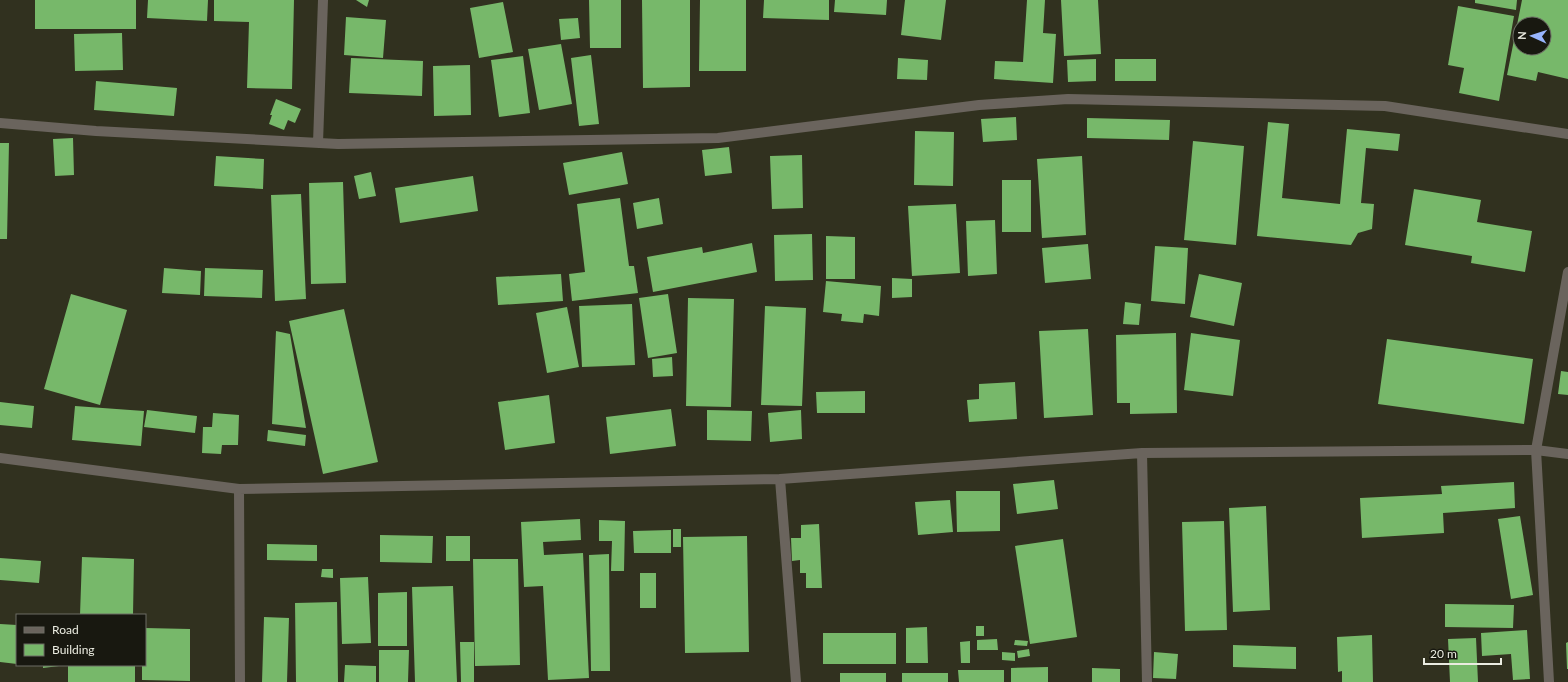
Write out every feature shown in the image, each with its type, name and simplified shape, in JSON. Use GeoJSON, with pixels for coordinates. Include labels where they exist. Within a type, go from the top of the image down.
{"type":"FeatureCollection","features":[{"type":"Feature","properties":{"kind":"street"},"geometry":{"type":"LineString","coordinates":[[318,143],[323,0]]}},
{"type":"Feature","properties":{"kind":"street"},"geometry":{"type":"LineString","coordinates":[[0,123],[96,132],[338,144],[718,138],[979,106],[1068,100],[1385,106],[1568,134]]}},
{"type":"Feature","properties":{"kind":"street"},"geometry":{"type":"LineString","coordinates":[[1549,682],[1536,450],[1568,272]]}},
{"type":"Feature","properties":{"kind":"street"},"geometry":{"type":"LineString","coordinates":[[0,458],[239,489],[780,480],[1142,453],[1536,450],[1568,454]]}},
{"type":"Feature","properties":{"kind":"street"},"geometry":{"type":"LineString","coordinates":[[1142,453],[1147,682]]}},
{"type":"Feature","properties":{"kind":"street"},"geometry":{"type":"LineString","coordinates":[[780,480],[796,682]]}},
{"type":"Feature","properties":{"kind":"street"},"geometry":{"type":"LineString","coordinates":[[239,489],[240,682]]}},
{"type":"Feature","properties":{"kind":"building"},"geometry":{"type":"Polygon","coordinates":[[[35,0],[136,0],[136,29],[35,29],[35,0]]]}},
{"type":"Feature","properties":{"kind":"building"},"geometry":{"type":"Polygon","coordinates":[[[148,0],[208,0],[207,21],[147,18],[148,0]]]}},
{"type":"Feature","properties":{"kind":"building"},"geometry":{"type":"Polygon","coordinates":[[[214,0],[294,0],[292,89],[247,88],[249,22],[214,21],[214,0]]]}},
{"type":"Feature","properties":{"kind":"building"},"geometry":{"type":"Polygon","coordinates":[[[356,0],[369,0],[367,7],[356,0]]]}},
{"type":"Feature","properties":{"kind":"building"},"geometry":{"type":"Polygon","coordinates":[[[589,0],[621,0],[621,48],[590,48],[589,0]]]}},
{"type":"Feature","properties":{"kind":"building"},"geometry":{"type":"Polygon","coordinates":[[[642,0],[690,0],[690,87],[643,88],[642,0]]]}},
{"type":"Feature","properties":{"kind":"building"},"geometry":{"type":"Polygon","coordinates":[[[700,0],[746,0],[746,71],[699,71],[700,0]]]}},
{"type":"Feature","properties":{"kind":"building"},"geometry":{"type":"Polygon","coordinates":[[[764,0],[829,0],[829,20],[763,18],[764,0]]]}},
{"type":"Feature","properties":{"kind":"building"},"geometry":{"type":"Polygon","coordinates":[[[835,0],[887,0],[886,15],[834,12],[835,0]]]}},
{"type":"Feature","properties":{"kind":"building"},"geometry":{"type":"Polygon","coordinates":[[[905,0],[946,0],[941,40],[901,35],[905,0]]]}},
{"type":"Feature","properties":{"kind":"building"},"geometry":{"type":"Polygon","coordinates":[[[1027,0],[1045,0],[1043,33],[1056,34],[1053,83],[994,79],[995,61],[1023,62],[1027,0]]]}},
{"type":"Feature","properties":{"kind":"building"},"geometry":{"type":"Polygon","coordinates":[[[1061,0],[1098,0],[1101,54],[1064,56],[1061,0]]]}},
{"type":"Feature","properties":{"kind":"building"},"geometry":{"type":"Polygon","coordinates":[[[1475,0],[1517,0],[1516,10],[1475,3],[1475,0]]]}},
{"type":"Feature","properties":{"kind":"building"},"geometry":{"type":"Polygon","coordinates":[[[1522,0],[1568,0],[1568,79],[1538,72],[1536,81],[1507,75],[1512,50],[1512,56],[1552,56],[1552,16],[1519,16],[1522,0]]]}},
{"type":"Feature","properties":{"kind":"building"},"geometry":{"type":"Polygon","coordinates":[[[503,2],[513,52],[479,58],[470,8],[503,2]]]}},
{"type":"Feature","properties":{"kind":"building"},"geometry":{"type":"Polygon","coordinates":[[[1458,6],[1514,16],[1512,16],[1512,27],[1499,101],[1459,93],[1464,68],[1448,65],[1458,6]]]}},
{"type":"Feature","properties":{"kind":"building"},"geometry":{"type":"Polygon","coordinates":[[[346,17],[386,20],[383,58],[344,55],[346,17]]]}},
{"type":"Feature","properties":{"kind":"building"},"geometry":{"type":"Polygon","coordinates":[[[578,18],[580,38],[561,40],[559,19],[578,18]]]}},
{"type":"Feature","properties":{"kind":"building"},"geometry":{"type":"Polygon","coordinates":[[[122,33],[123,70],[75,71],[74,34],[122,33]]]}},
{"type":"Feature","properties":{"kind":"building"},"geometry":{"type":"Polygon","coordinates":[[[561,44],[572,104],[539,110],[528,49],[561,44]]]}},
{"type":"Feature","properties":{"kind":"building"},"geometry":{"type":"Polygon","coordinates":[[[591,55],[599,124],[579,126],[571,58],[591,55]]]}},
{"type":"Feature","properties":{"kind":"building"},"geometry":{"type":"Polygon","coordinates":[[[523,56],[530,113],[499,117],[491,60],[523,56]]]}},
{"type":"Feature","properties":{"kind":"building"},"geometry":{"type":"Polygon","coordinates":[[[351,58],[423,61],[422,96],[349,93],[351,58]]]}},
{"type":"Feature","properties":{"kind":"building"},"geometry":{"type":"Polygon","coordinates":[[[898,58],[928,60],[927,80],[897,79],[898,58]]]}},
{"type":"Feature","properties":{"kind":"building"},"geometry":{"type":"Polygon","coordinates":[[[1096,59],[1096,81],[1068,82],[1067,60],[1096,59]]]}},
{"type":"Feature","properties":{"kind":"building"},"geometry":{"type":"Polygon","coordinates":[[[1115,59],[1156,59],[1156,81],[1115,81],[1115,59]]]}},
{"type":"Feature","properties":{"kind":"building"},"geometry":{"type":"Polygon","coordinates":[[[470,65],[471,115],[434,116],[433,66],[470,65]]]}},
{"type":"Feature","properties":{"kind":"building"},"geometry":{"type":"Polygon","coordinates":[[[96,81],[177,88],[174,116],[94,110],[96,81]]]}},
{"type":"Feature","properties":{"kind":"building"},"geometry":{"type":"Polygon","coordinates":[[[276,99],[301,109],[295,123],[288,120],[284,130],[269,124],[272,115],[270,115],[276,99]]]}},
{"type":"Feature","properties":{"kind":"building"},"geometry":{"type":"Polygon","coordinates":[[[1016,117],[1017,140],[983,142],[981,119],[1016,117]]]}},
{"type":"Feature","properties":{"kind":"building"},"geometry":{"type":"Polygon","coordinates":[[[1087,118],[1170,120],[1169,140],[1087,138],[1087,118]]]}},
{"type":"Feature","properties":{"kind":"building"},"geometry":{"type":"Polygon","coordinates":[[[1268,122],[1289,124],[1282,198],[1340,204],[1347,129],[1400,134],[1398,151],[1366,148],[1361,203],[1374,204],[1372,229],[1358,233],[1351,245],[1257,236],[1268,122]]]}},
{"type":"Feature","properties":{"kind":"building"},"geometry":{"type":"Polygon","coordinates":[[[915,131],[954,132],[953,186],[914,185],[915,131]]]}},
{"type":"Feature","properties":{"kind":"building"},"geometry":{"type":"Polygon","coordinates":[[[73,138],[74,175],[55,176],[53,139],[73,138]]]}},
{"type":"Feature","properties":{"kind":"building"},"geometry":{"type":"Polygon","coordinates":[[[1193,141],[1244,146],[1236,245],[1184,240],[1193,141]]]}},
{"type":"Feature","properties":{"kind":"building"},"geometry":{"type":"Polygon","coordinates":[[[0,143],[9,143],[7,239],[0,239],[0,143]]]}},
{"type":"Feature","properties":{"kind":"building"},"geometry":{"type":"Polygon","coordinates":[[[729,147],[732,173],[705,176],[702,150],[729,147]]]}},
{"type":"Feature","properties":{"kind":"building"},"geometry":{"type":"Polygon","coordinates":[[[622,152],[628,184],[569,195],[563,163],[622,152]]]}},
{"type":"Feature","properties":{"kind":"building"},"geometry":{"type":"Polygon","coordinates":[[[802,155],[803,208],[772,209],[770,156],[802,155]]]}},
{"type":"Feature","properties":{"kind":"building"},"geometry":{"type":"Polygon","coordinates":[[[216,156],[264,159],[263,189],[214,186],[216,156]]]}},
{"type":"Feature","properties":{"kind":"building"},"geometry":{"type":"Polygon","coordinates":[[[1082,156],[1086,235],[1042,238],[1037,159],[1082,156]]]}},
{"type":"Feature","properties":{"kind":"building"},"geometry":{"type":"Polygon","coordinates":[[[371,172],[376,196],[359,199],[354,176],[371,172]]]}},
{"type":"Feature","properties":{"kind":"building"},"geometry":{"type":"Polygon","coordinates":[[[473,176],[478,211],[400,223],[395,188],[473,176]]]}},
{"type":"Feature","properties":{"kind":"building"},"geometry":{"type":"Polygon","coordinates":[[[1002,180],[1031,180],[1031,232],[1002,232],[1002,180]]]}},
{"type":"Feature","properties":{"kind":"building"},"geometry":{"type":"Polygon","coordinates":[[[343,182],[346,283],[311,284],[309,183],[343,182]]]}},
{"type":"Feature","properties":{"kind":"building"},"geometry":{"type":"Polygon","coordinates":[[[1414,189],[1481,200],[1477,222],[1532,231],[1525,272],[1471,263],[1472,256],[1405,245],[1414,189]]]}},
{"type":"Feature","properties":{"kind":"building"},"geometry":{"type":"Polygon","coordinates":[[[301,194],[306,299],[275,301],[271,195],[301,194]]]}},
{"type":"Feature","properties":{"kind":"building"},"geometry":{"type":"Polygon","coordinates":[[[620,198],[629,266],[634,266],[638,293],[572,301],[569,274],[585,272],[577,204],[620,198]]]}},
{"type":"Feature","properties":{"kind":"building"},"geometry":{"type":"Polygon","coordinates":[[[659,198],[663,224],[637,229],[633,203],[659,198]]]}},
{"type":"Feature","properties":{"kind":"building"},"geometry":{"type":"Polygon","coordinates":[[[956,204],[960,273],[912,276],[908,206],[956,204]]]}},
{"type":"Feature","properties":{"kind":"building"},"geometry":{"type":"Polygon","coordinates":[[[995,220],[997,274],[968,276],[966,221],[995,220]]]}},
{"type":"Feature","properties":{"kind":"building"},"geometry":{"type":"Polygon","coordinates":[[[812,234],[813,280],[775,281],[774,235],[812,234]]]}},
{"type":"Feature","properties":{"kind":"building"},"geometry":{"type":"Polygon","coordinates":[[[826,236],[855,237],[855,279],[826,279],[826,236]]]}},
{"type":"Feature","properties":{"kind":"building"},"geometry":{"type":"Polygon","coordinates":[[[752,243],[757,272],[653,292],[647,257],[702,247],[703,253],[752,243]]]}},
{"type":"Feature","properties":{"kind":"building"},"geometry":{"type":"Polygon","coordinates":[[[1088,244],[1091,279],[1045,283],[1042,248],[1088,244]]]}},
{"type":"Feature","properties":{"kind":"building"},"geometry":{"type":"Polygon","coordinates":[[[1155,246],[1188,248],[1185,304],[1151,301],[1155,246]]]}},
{"type":"Feature","properties":{"kind":"building"},"geometry":{"type":"Polygon","coordinates":[[[164,268],[201,271],[200,295],[162,293],[164,268]]]}},
{"type":"Feature","properties":{"kind":"building"},"geometry":{"type":"Polygon","coordinates":[[[205,268],[263,270],[262,298],[204,296],[205,268]]]}},
{"type":"Feature","properties":{"kind":"building"},"geometry":{"type":"Polygon","coordinates":[[[561,274],[563,301],[498,305],[496,277],[561,274]]]}},
{"type":"Feature","properties":{"kind":"building"},"geometry":{"type":"Polygon","coordinates":[[[1199,274],[1242,283],[1234,326],[1190,317],[1199,274]]]}},
{"type":"Feature","properties":{"kind":"building"},"geometry":{"type":"Polygon","coordinates":[[[892,278],[912,279],[912,297],[892,298],[892,278]]]}},
{"type":"Feature","properties":{"kind":"building"},"geometry":{"type":"Polygon","coordinates":[[[826,281],[881,286],[879,316],[864,314],[863,323],[841,321],[842,314],[823,312],[826,281]]]}},
{"type":"Feature","properties":{"kind":"building"},"geometry":{"type":"Polygon","coordinates":[[[71,294],[127,310],[100,405],[44,389],[71,294]]]}},
{"type":"Feature","properties":{"kind":"building"},"geometry":{"type":"Polygon","coordinates":[[[668,294],[677,353],[648,358],[639,298],[668,294]]]}},
{"type":"Feature","properties":{"kind":"building"},"geometry":{"type":"Polygon","coordinates":[[[688,298],[734,299],[731,407],[686,406],[688,298]]]}},
{"type":"Feature","properties":{"kind":"building"},"geometry":{"type":"Polygon","coordinates":[[[1125,302],[1141,304],[1139,325],[1123,324],[1125,302]]]}},
{"type":"Feature","properties":{"kind":"building"},"geometry":{"type":"Polygon","coordinates":[[[632,304],[635,365],[582,367],[579,306],[632,304]]]}},
{"type":"Feature","properties":{"kind":"building"},"geometry":{"type":"Polygon","coordinates":[[[765,306],[806,308],[802,406],[761,405],[765,306]]]}},
{"type":"Feature","properties":{"kind":"building"},"geometry":{"type":"Polygon","coordinates":[[[567,307],[579,367],[547,373],[536,313],[567,307]]]}},
{"type":"Feature","properties":{"kind":"building"},"geometry":{"type":"Polygon","coordinates":[[[344,309],[378,462],[323,474],[289,321],[344,309]]]}},
{"type":"Feature","properties":{"kind":"building"},"geometry":{"type":"Polygon","coordinates":[[[1088,329],[1093,415],[1044,418],[1039,331],[1088,329]]]}},
{"type":"Feature","properties":{"kind":"building"},"geometry":{"type":"Polygon","coordinates":[[[276,331],[290,334],[306,428],[272,424],[276,331]]]}},
{"type":"Feature","properties":{"kind":"building"},"geometry":{"type":"Polygon","coordinates":[[[1176,333],[1177,413],[1130,414],[1130,403],[1117,403],[1116,335],[1176,333]]]}},
{"type":"Feature","properties":{"kind":"building"},"geometry":{"type":"Polygon","coordinates":[[[1191,333],[1240,340],[1233,396],[1184,390],[1191,333]]]}},
{"type":"Feature","properties":{"kind":"building"},"geometry":{"type":"Polygon","coordinates":[[[1387,339],[1533,359],[1524,424],[1378,404],[1387,339]]]}},
{"type":"Feature","properties":{"kind":"building"},"geometry":{"type":"Polygon","coordinates":[[[672,357],[673,376],[653,377],[652,359],[672,357]]]}},
{"type":"Feature","properties":{"kind":"building"},"geometry":{"type":"Polygon","coordinates":[[[1561,371],[1568,372],[1568,395],[1558,394],[1561,371]]]}},
{"type":"Feature","properties":{"kind":"building"},"geometry":{"type":"Polygon","coordinates":[[[1015,382],[1017,419],[969,422],[967,400],[979,399],[979,384],[1015,382]]]}},
{"type":"Feature","properties":{"kind":"building"},"geometry":{"type":"Polygon","coordinates":[[[865,391],[865,413],[817,413],[816,392],[865,391]]]}},
{"type":"Feature","properties":{"kind":"building"},"geometry":{"type":"Polygon","coordinates":[[[549,395],[555,443],[505,450],[498,402],[549,395]]]}},
{"type":"Feature","properties":{"kind":"building"},"geometry":{"type":"Polygon","coordinates":[[[0,402],[34,406],[32,428],[0,425],[0,402]]]}},
{"type":"Feature","properties":{"kind":"building"},"geometry":{"type":"Polygon","coordinates":[[[75,406],[144,411],[141,446],[72,440],[75,406]]]}},
{"type":"Feature","properties":{"kind":"building"},"geometry":{"type":"Polygon","coordinates":[[[671,409],[676,446],[610,454],[606,417],[671,409]]]}},
{"type":"Feature","properties":{"kind":"building"},"geometry":{"type":"Polygon","coordinates":[[[147,410],[197,416],[195,433],[144,427],[147,410]]]}},
{"type":"Feature","properties":{"kind":"building"},"geometry":{"type":"Polygon","coordinates":[[[707,410],[752,411],[751,441],[707,440],[707,410]]]}},
{"type":"Feature","properties":{"kind":"building"},"geometry":{"type":"Polygon","coordinates":[[[801,410],[802,439],[770,442],[768,413],[801,410]]]}},
{"type":"Feature","properties":{"kind":"building"},"geometry":{"type":"Polygon","coordinates":[[[213,413],[239,415],[238,445],[222,445],[221,454],[202,453],[203,427],[212,427],[213,413]]]}},
{"type":"Feature","properties":{"kind":"building"},"geometry":{"type":"Polygon","coordinates":[[[268,430],[306,435],[305,446],[267,441],[268,430]]]}},
{"type":"Feature","properties":{"kind":"building"},"geometry":{"type":"Polygon","coordinates":[[[1054,480],[1058,509],[1017,514],[1013,484],[1054,480]]]}},
{"type":"Feature","properties":{"kind":"building"},"geometry":{"type":"Polygon","coordinates":[[[1514,482],[1515,508],[1443,513],[1444,533],[1362,538],[1360,498],[1442,494],[1441,486],[1514,482]]]}},
{"type":"Feature","properties":{"kind":"building"},"geometry":{"type":"Polygon","coordinates":[[[956,491],[1000,491],[1000,531],[957,532],[956,491]]]}},
{"type":"Feature","properties":{"kind":"building"},"geometry":{"type":"Polygon","coordinates":[[[950,500],[953,532],[918,535],[915,502],[950,500]]]}},
{"type":"Feature","properties":{"kind":"building"},"geometry":{"type":"Polygon","coordinates":[[[1266,506],[1270,610],[1233,612],[1229,508],[1266,506]]]}},
{"type":"Feature","properties":{"kind":"building"},"geometry":{"type":"Polygon","coordinates":[[[1520,516],[1533,595],[1511,599],[1498,519],[1520,516]]]}},
{"type":"Feature","properties":{"kind":"building"},"geometry":{"type":"Polygon","coordinates":[[[580,519],[581,540],[543,542],[544,555],[583,553],[589,678],[548,680],[543,586],[524,587],[521,522],[580,519]]]}},
{"type":"Feature","properties":{"kind":"building"},"geometry":{"type":"Polygon","coordinates":[[[599,520],[625,521],[624,571],[611,571],[612,541],[599,541],[599,520]]]}},
{"type":"Feature","properties":{"kind":"building"},"geometry":{"type":"Polygon","coordinates":[[[1224,521],[1227,630],[1185,631],[1182,522],[1224,521]]]}},
{"type":"Feature","properties":{"kind":"building"},"geometry":{"type":"Polygon","coordinates":[[[819,524],[822,588],[806,588],[806,573],[800,573],[800,560],[792,561],[791,538],[801,538],[801,525],[819,524]]]}},
{"type":"Feature","properties":{"kind":"building"},"geometry":{"type":"Polygon","coordinates":[[[673,529],[681,529],[681,547],[673,547],[673,529]]]}},
{"type":"Feature","properties":{"kind":"building"},"geometry":{"type":"Polygon","coordinates":[[[671,530],[671,553],[634,553],[633,531],[671,530]]]}},
{"type":"Feature","properties":{"kind":"building"},"geometry":{"type":"Polygon","coordinates":[[[380,535],[433,536],[432,563],[380,562],[380,535]]]}},
{"type":"Feature","properties":{"kind":"building"},"geometry":{"type":"Polygon","coordinates":[[[446,536],[470,536],[470,561],[446,561],[446,536]]]}},
{"type":"Feature","properties":{"kind":"building"},"geometry":{"type":"Polygon","coordinates":[[[747,536],[749,652],[685,653],[683,537],[747,536]]]}},
{"type":"Feature","properties":{"kind":"building"},"geometry":{"type":"Polygon","coordinates":[[[1063,539],[1077,637],[1030,644],[1015,546],[1063,539]]]}},
{"type":"Feature","properties":{"kind":"building"},"geometry":{"type":"Polygon","coordinates":[[[267,544],[317,545],[317,561],[267,560],[267,544]]]}},
{"type":"Feature","properties":{"kind":"building"},"geometry":{"type":"Polygon","coordinates":[[[609,554],[610,671],[591,671],[589,555],[609,554]]]}},
{"type":"Feature","properties":{"kind":"building"},"geometry":{"type":"Polygon","coordinates":[[[82,557],[134,559],[133,614],[80,614],[82,557]]]}},
{"type":"Feature","properties":{"kind":"building"},"geometry":{"type":"Polygon","coordinates":[[[0,558],[41,561],[39,583],[0,580],[0,558]]]}},
{"type":"Feature","properties":{"kind":"building"},"geometry":{"type":"Polygon","coordinates":[[[473,559],[518,559],[520,665],[475,666],[473,559]]]}},
{"type":"Feature","properties":{"kind":"building"},"geometry":{"type":"Polygon","coordinates":[[[322,569],[333,569],[333,578],[321,577],[322,569]]]}},
{"type":"Feature","properties":{"kind":"building"},"geometry":{"type":"Polygon","coordinates":[[[640,573],[656,573],[656,608],[640,608],[640,573]]]}},
{"type":"Feature","properties":{"kind":"building"},"geometry":{"type":"Polygon","coordinates":[[[368,577],[371,643],[342,644],[340,578],[368,577]]]}},
{"type":"Feature","properties":{"kind":"building"},"geometry":{"type":"Polygon","coordinates":[[[453,586],[457,682],[415,682],[412,587],[453,586]]]}},
{"type":"Feature","properties":{"kind":"building"},"geometry":{"type":"Polygon","coordinates":[[[407,592],[407,646],[378,646],[378,593],[407,592]]]}},
{"type":"Feature","properties":{"kind":"building"},"geometry":{"type":"Polygon","coordinates":[[[337,602],[338,682],[296,682],[295,603],[337,602]]]}},
{"type":"Feature","properties":{"kind":"building"},"geometry":{"type":"Polygon","coordinates":[[[1445,604],[1514,605],[1513,628],[1445,627],[1445,604]]]}},
{"type":"Feature","properties":{"kind":"building"},"geometry":{"type":"Polygon","coordinates":[[[264,617],[289,618],[287,682],[262,682],[264,617]]]}},
{"type":"Feature","properties":{"kind":"building"},"geometry":{"type":"Polygon","coordinates":[[[0,624],[16,625],[16,664],[0,662],[0,624]]]}},
{"type":"Feature","properties":{"kind":"building"},"geometry":{"type":"Polygon","coordinates":[[[976,626],[984,626],[984,636],[976,636],[976,626]]]}},
{"type":"Feature","properties":{"kind":"building"},"geometry":{"type":"Polygon","coordinates":[[[927,627],[928,663],[906,663],[906,628],[927,627]]]}},
{"type":"Feature","properties":{"kind":"building"},"geometry":{"type":"Polygon","coordinates":[[[146,628],[190,629],[190,681],[142,680],[142,666],[146,666],[146,628]]]}},
{"type":"Feature","properties":{"kind":"building"},"geometry":{"type":"Polygon","coordinates":[[[1527,630],[1530,679],[1513,680],[1511,654],[1482,656],[1481,633],[1527,630]]]}},
{"type":"Feature","properties":{"kind":"building"},"geometry":{"type":"Polygon","coordinates":[[[823,633],[896,633],[896,664],[823,664],[823,633]]]}},
{"type":"Feature","properties":{"kind":"building"},"geometry":{"type":"Polygon","coordinates":[[[1372,635],[1373,682],[1342,682],[1342,671],[1338,672],[1337,637],[1372,635]]]}},
{"type":"Feature","properties":{"kind":"building"},"geometry":{"type":"Polygon","coordinates":[[[1476,638],[1478,682],[1450,682],[1448,639],[1476,638]]]}},
{"type":"Feature","properties":{"kind":"building"},"geometry":{"type":"Polygon","coordinates":[[[997,639],[998,650],[977,650],[977,640],[997,639]]]}},
{"type":"Feature","properties":{"kind":"building"},"geometry":{"type":"Polygon","coordinates":[[[1015,640],[1028,641],[1027,646],[1014,645],[1015,640]]]}},
{"type":"Feature","properties":{"kind":"building"},"geometry":{"type":"Polygon","coordinates":[[[970,641],[970,663],[961,663],[960,642],[970,641]]]}},
{"type":"Feature","properties":{"kind":"building"},"geometry":{"type":"Polygon","coordinates":[[[460,642],[474,642],[474,682],[461,682],[460,642]]]}},
{"type":"Feature","properties":{"kind":"building"},"geometry":{"type":"Polygon","coordinates":[[[1568,642],[1568,669],[1567,669],[1566,643],[1568,642]]]}},
{"type":"Feature","properties":{"kind":"building"},"geometry":{"type":"Polygon","coordinates":[[[1233,645],[1296,647],[1296,669],[1233,667],[1233,645]]]}},
{"type":"Feature","properties":{"kind":"building"},"geometry":{"type":"Polygon","coordinates":[[[1029,649],[1030,656],[1018,658],[1017,651],[1029,649]]]}},
{"type":"Feature","properties":{"kind":"building"},"geometry":{"type":"Polygon","coordinates":[[[379,650],[409,650],[408,682],[379,682],[379,650]]]}},
{"type":"Feature","properties":{"kind":"building"},"geometry":{"type":"Polygon","coordinates":[[[1002,652],[1015,653],[1015,661],[1002,660],[1002,652]]]}},
{"type":"Feature","properties":{"kind":"building"},"geometry":{"type":"Polygon","coordinates":[[[1154,652],[1178,654],[1176,679],[1153,678],[1154,652]]]}},
{"type":"Feature","properties":{"kind":"building"},"geometry":{"type":"Polygon","coordinates":[[[345,665],[376,666],[376,682],[344,682],[345,665]]]}},
{"type":"Feature","properties":{"kind":"building"},"geometry":{"type":"Polygon","coordinates":[[[43,666],[59,666],[43,668],[43,666]]]}},
{"type":"Feature","properties":{"kind":"building"},"geometry":{"type":"Polygon","coordinates":[[[68,666],[135,666],[135,682],[68,682],[68,666]]]}},
{"type":"Feature","properties":{"kind":"building"},"geometry":{"type":"Polygon","coordinates":[[[1048,667],[1048,682],[1011,682],[1011,668],[1048,667]]]}},
{"type":"Feature","properties":{"kind":"building"},"geometry":{"type":"Polygon","coordinates":[[[1092,668],[1120,669],[1120,682],[1092,682],[1092,668]]]}},
{"type":"Feature","properties":{"kind":"building"},"geometry":{"type":"Polygon","coordinates":[[[958,670],[1004,670],[1004,682],[959,682],[958,670]]]}},
{"type":"Feature","properties":{"kind":"building"},"geometry":{"type":"Polygon","coordinates":[[[840,673],[886,673],[886,682],[840,682],[840,673]]]}},
{"type":"Feature","properties":{"kind":"building"},"geometry":{"type":"Polygon","coordinates":[[[902,673],[948,673],[948,682],[902,682],[902,673]]]}}]}
